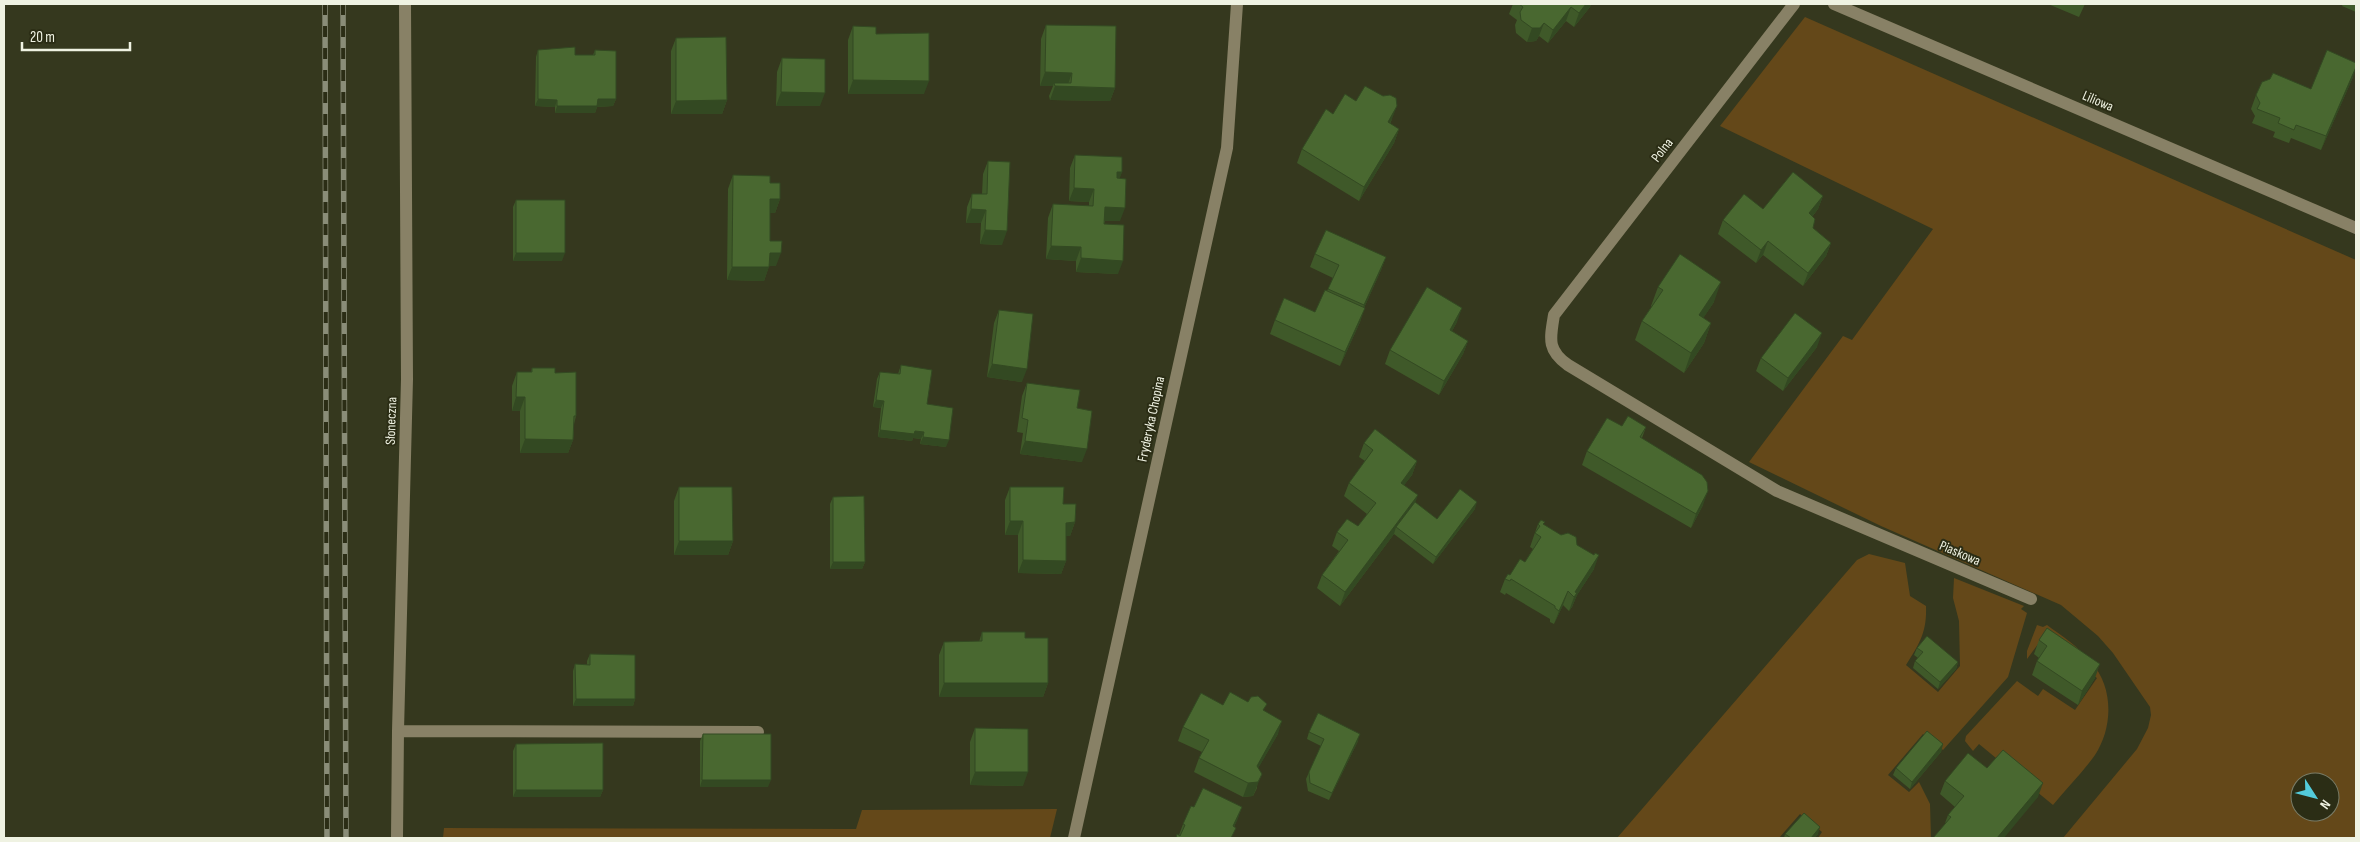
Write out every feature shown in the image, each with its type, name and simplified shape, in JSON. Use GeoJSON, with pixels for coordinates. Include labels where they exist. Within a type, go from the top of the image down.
{"type":"FeatureCollection","features":[{"type":"Feature","properties":{"kind":"street","name":"Słoneczna"},"geometry":{"type":"LineString","coordinates":[[397,838],[407,379],[405,4]]}},
{"type":"Feature","properties":{"kind":"street","name":"Fryderyka Chopina"},"geometry":{"type":"LineString","coordinates":[[1074,838],[1227,148],[1237,4]]}},
{"type":"Feature","properties":{"kind":"street","name":"Polna"},"geometry":{"type":"LineString","coordinates":[[1554,315],[1794,4]]}},
{"type":"Feature","properties":{"kind":"street","name":"Liliowa"},"geometry":{"type":"LineString","coordinates":[[1834,4],[2354,223]]}},
{"type":"Feature","properties":{"kind":"street","name":"Piaskowa"},"geometry":{"type":"LineString","coordinates":[[1554,315],[1550,339],[1554,353],[1568,365],[1763,483],[2031,599]]}},
{"type":"Feature","properties":{"kind":"street"},"geometry":{"type":"LineString","coordinates":[[398,731],[758,732]]}},
{"type":"Feature","properties":{"kind":"shaded area"},"geometry":{"type":"Polygon","coordinates":[[[1805,17],[2356,260],[2356,838],[2063,838],[2137,749],[2148,728],[2151,715],[2150,707],[2113,653],[2098,636],[2061,605],[1881,526],[1749,462],[1843,336],[1852,340],[1933,229],[1720,126],[1805,17]]]}},
{"type":"Feature","properties":{"kind":"shaded area"},"geometry":{"type":"Polygon","coordinates":[[[1869,554],[1905,563],[1910,596],[1926,606],[1924,631],[1906,665],[1938,692],[1960,666],[1959,621],[1953,598],[1954,578],[2024,606],[2021,609],[2027,613],[2008,677],[1943,750],[1923,734],[1888,775],[1909,792],[1919,782],[1930,804],[1931,838],[1818,838],[1822,832],[1800,814],[1779,838],[1617,838],[1857,560],[1869,554]]]}},
{"type":"Feature","properties":{"kind":"shaded area"},"geometry":{"type":"Polygon","coordinates":[[[2037,625],[2043,627],[2047,625],[2076,647],[2091,662],[2099,672],[2107,695],[2108,720],[2101,744],[2085,768],[2053,805],[1979,744],[1973,751],[1965,741],[1966,736],[2017,681],[2038,696],[2043,689],[2075,710],[2097,678],[2041,640],[2027,659],[2027,651],[2037,625]]]}},
{"type":"Feature","properties":{"kind":"shaded area"},"geometry":{"type":"Polygon","coordinates":[[[1057,809],[1050,838],[443,838],[444,828],[856,829],[862,810],[1057,809]]]}},
{"type":"Feature","properties":{"kind":"building"},"geometry":{"type":"Polygon","coordinates":[[[1519,4],[1586,4],[1579,13],[1571,7],[1553,30],[1544,23],[1540,28],[1532,28],[1521,20],[1520,12],[1523,7],[1519,4]]]}},
{"type":"Feature","properties":{"kind":"building"},"geometry":{"type":"Polygon","coordinates":[[[1046,25],[1116,26],[1115,88],[1055,86],[1054,83],[1071,83],[1072,73],[1045,72],[1046,25]]]}},
{"type":"Feature","properties":{"kind":"building"},"geometry":{"type":"Polygon","coordinates":[[[853,26],[876,27],[876,34],[929,33],[929,81],[853,80],[853,26]]]}},
{"type":"Feature","properties":{"kind":"building"},"geometry":{"type":"Polygon","coordinates":[[[726,37],[727,100],[676,101],[676,38],[726,37]]]}},
{"type":"Feature","properties":{"kind":"building"},"geometry":{"type":"Polygon","coordinates":[[[575,47],[575,55],[595,55],[595,50],[616,51],[616,99],[598,99],[597,106],[557,106],[557,100],[538,99],[538,50],[575,47]]]}},
{"type":"Feature","properties":{"kind":"building"},"geometry":{"type":"Polygon","coordinates":[[[2327,50],[2356,63],[2356,67],[2326,136],[2296,125],[2294,130],[2278,123],[2280,118],[2257,109],[2260,103],[2256,95],[2262,82],[2270,79],[2273,73],[2311,89],[2327,50]]]}},
{"type":"Feature","properties":{"kind":"building"},"geometry":{"type":"Polygon","coordinates":[[[782,58],[825,59],[825,93],[781,92],[782,58]]]}},
{"type":"Feature","properties":{"kind":"building"},"geometry":{"type":"Polygon","coordinates":[[[1365,86],[1383,96],[1390,95],[1396,98],[1397,106],[1388,122],[1399,129],[1364,187],[1302,149],[1326,109],[1333,114],[1345,94],[1356,101],[1365,86]]]}},
{"type":"Feature","properties":{"kind":"building"},"geometry":{"type":"Polygon","coordinates":[[[1075,155],[1122,157],[1122,172],[1117,172],[1117,178],[1126,179],[1125,208],[1105,207],[1104,224],[1124,225],[1123,261],[1081,258],[1081,247],[1051,246],[1053,204],[1093,206],[1094,189],[1074,188],[1075,155]]]}},
{"type":"Feature","properties":{"kind":"building"},"geometry":{"type":"Polygon","coordinates":[[[988,161],[1010,162],[1007,231],[985,230],[986,210],[971,209],[972,194],[987,194],[988,161]]]}},
{"type":"Feature","properties":{"kind":"building"},"geometry":{"type":"Polygon","coordinates":[[[1793,172],[1823,196],[1809,213],[1815,219],[1813,228],[1831,243],[1808,273],[1768,241],[1761,250],[1723,220],[1744,194],[1763,209],[1793,172]]]}},
{"type":"Feature","properties":{"kind":"building"},"geometry":{"type":"Polygon","coordinates":[[[733,175],[770,176],[770,183],[780,183],[780,199],[770,199],[770,241],[782,241],[781,253],[770,253],[769,267],[732,267],[733,175]]]}},
{"type":"Feature","properties":{"kind":"building"},"geometry":{"type":"Polygon","coordinates":[[[516,200],[565,200],[565,253],[516,253],[516,200]]]}},
{"type":"Feature","properties":{"kind":"building"},"geometry":{"type":"Polygon","coordinates":[[[1326,230],[1386,257],[1364,305],[1328,289],[1339,265],[1315,254],[1326,230]]]}},
{"type":"Feature","properties":{"kind":"building"},"geometry":{"type":"Polygon","coordinates":[[[1680,254],[1721,282],[1699,315],[1711,323],[1691,353],[1642,321],[1663,290],[1658,287],[1680,254]]]}},
{"type":"Feature","properties":{"kind":"building"},"geometry":{"type":"Polygon","coordinates":[[[1427,287],[1462,308],[1450,330],[1468,341],[1444,381],[1390,350],[1427,287]]]}},
{"type":"Feature","properties":{"kind":"building"},"geometry":{"type":"Polygon","coordinates":[[[1325,290],[1365,308],[1345,352],[1275,320],[1284,298],[1315,312],[1325,290]]]}},
{"type":"Feature","properties":{"kind":"building"},"geometry":{"type":"Polygon","coordinates":[[[999,310],[1033,314],[1027,369],[992,364],[999,310]]]}},
{"type":"Feature","properties":{"kind":"building"},"geometry":{"type":"Polygon","coordinates":[[[1795,313],[1822,333],[1788,378],[1761,358],[1795,313]]]}},
{"type":"Feature","properties":{"kind":"building"},"geometry":{"type":"Polygon","coordinates":[[[901,365],[932,370],[927,404],[953,408],[949,440],[923,437],[924,432],[915,431],[914,434],[880,430],[884,401],[876,400],[880,372],[900,374],[901,365]]]}},
{"type":"Feature","properties":{"kind":"building"},"geometry":{"type":"Polygon","coordinates":[[[532,368],[555,368],[555,373],[576,372],[576,416],[574,416],[573,440],[525,439],[525,397],[516,397],[517,372],[532,372],[532,368]]]}},
{"type":"Feature","properties":{"kind":"building"},"geometry":{"type":"Polygon","coordinates":[[[1027,383],[1080,390],[1077,408],[1092,411],[1087,449],[1025,441],[1028,420],[1022,418],[1027,383]]]}},
{"type":"Feature","properties":{"kind":"building"},"geometry":{"type":"Polygon","coordinates":[[[1628,416],[1646,427],[1640,437],[1702,475],[1707,482],[1708,491],[1696,514],[1587,451],[1607,418],[1622,426],[1628,416]]]}},
{"type":"Feature","properties":{"kind":"building"},"geometry":{"type":"Polygon","coordinates":[[[1375,429],[1417,461],[1401,483],[1418,495],[1345,592],[1322,575],[1348,540],[1337,532],[1347,519],[1358,526],[1376,503],[1349,483],[1373,450],[1364,443],[1375,429]]]}},
{"type":"Feature","properties":{"kind":"building"},"geometry":{"type":"Polygon","coordinates":[[[679,487],[732,487],[733,541],[679,541],[679,487]]]}},
{"type":"Feature","properties":{"kind":"building"},"geometry":{"type":"Polygon","coordinates":[[[1010,487],[1064,487],[1063,504],[1076,504],[1075,522],[1066,523],[1066,561],[1023,560],[1023,521],[1010,521],[1010,487]]]}},
{"type":"Feature","properties":{"kind":"building"},"geometry":{"type":"Polygon","coordinates":[[[1460,489],[1477,502],[1436,557],[1396,527],[1415,502],[1437,519],[1460,489]]]}},
{"type":"Feature","properties":{"kind":"building"},"geometry":{"type":"Polygon","coordinates":[[[864,496],[865,562],[833,562],[833,497],[864,496]]]}},
{"type":"Feature","properties":{"kind":"building"},"geometry":{"type":"Polygon","coordinates":[[[1541,520],[1545,522],[1543,524],[1561,535],[1568,533],[1576,537],[1577,545],[1594,555],[1595,553],[1599,555],[1575,592],[1577,593],[1574,597],[1568,591],[1559,611],[1555,606],[1511,579],[1510,581],[1505,579],[1508,574],[1510,575],[1520,559],[1525,562],[1541,537],[1535,533],[1540,526],[1538,524],[1541,520]]]}},
{"type":"Feature","properties":{"kind":"building"},"geometry":{"type":"Polygon","coordinates":[[[2047,628],[2100,664],[2082,691],[2037,661],[2047,646],[2039,640],[2047,628]]]}},
{"type":"Feature","properties":{"kind":"building"},"geometry":{"type":"Polygon","coordinates":[[[982,632],[1025,632],[1025,638],[1048,638],[1048,683],[944,683],[944,642],[982,641],[982,632]]]}},
{"type":"Feature","properties":{"kind":"building"},"geometry":{"type":"Polygon","coordinates":[[[1927,636],[1958,662],[1940,682],[1915,661],[1923,652],[1917,648],[1927,636]]]}},
{"type":"Feature","properties":{"kind":"building"},"geometry":{"type":"Polygon","coordinates":[[[590,654],[635,655],[635,699],[576,699],[575,664],[590,665],[590,654]]]}},
{"type":"Feature","properties":{"kind":"building"},"geometry":{"type":"Polygon","coordinates":[[[1230,692],[1248,702],[1251,697],[1258,696],[1267,704],[1263,710],[1282,721],[1257,766],[1262,774],[1258,782],[1248,783],[1199,758],[1209,740],[1183,727],[1201,693],[1223,705],[1230,692]]]}},
{"type":"Feature","properties":{"kind":"building"},"geometry":{"type":"Polygon","coordinates":[[[1318,713],[1360,734],[1332,793],[1310,783],[1309,772],[1324,739],[1309,732],[1318,713]]]}},
{"type":"Feature","properties":{"kind":"building"},"geometry":{"type":"Polygon","coordinates":[[[975,728],[1028,729],[1028,772],[975,772],[975,728]]]}},
{"type":"Feature","properties":{"kind":"building"},"geometry":{"type":"Polygon","coordinates":[[[1927,731],[1943,744],[1912,782],[1896,768],[1927,731]]]}},
{"type":"Feature","properties":{"kind":"building"},"geometry":{"type":"Polygon","coordinates":[[[703,734],[771,734],[771,780],[702,780],[703,734]]]}},
{"type":"Feature","properties":{"kind":"building"},"geometry":{"type":"Polygon","coordinates":[[[603,743],[603,790],[516,790],[516,744],[603,743]]]}},
{"type":"Feature","properties":{"kind":"building"},"geometry":{"type":"Polygon","coordinates":[[[2003,750],[2043,783],[1997,838],[1933,838],[1951,817],[1948,815],[1964,796],[1945,781],[1968,753],[1987,768],[2003,750]]]}},
{"type":"Feature","properties":{"kind":"building"},"geometry":{"type":"Polygon","coordinates":[[[1203,788],[1242,807],[1233,826],[1236,828],[1231,838],[1176,838],[1177,834],[1180,836],[1191,806],[1194,807],[1203,788]]]}},
{"type":"Feature","properties":{"kind":"building"},"geometry":{"type":"Polygon","coordinates":[[[1804,813],[1820,827],[1811,838],[1791,838],[1785,834],[1804,813]]]}},
{"type":"Feature","properties":{"kind":"railway"},"geometry":{"type":"LineString","coordinates":[[325,4],[327,838]]}},
{"type":"Feature","properties":{"kind":"railway"},"geometry":{"type":"LineString","coordinates":[[343,4],[346,838]]}}]}
